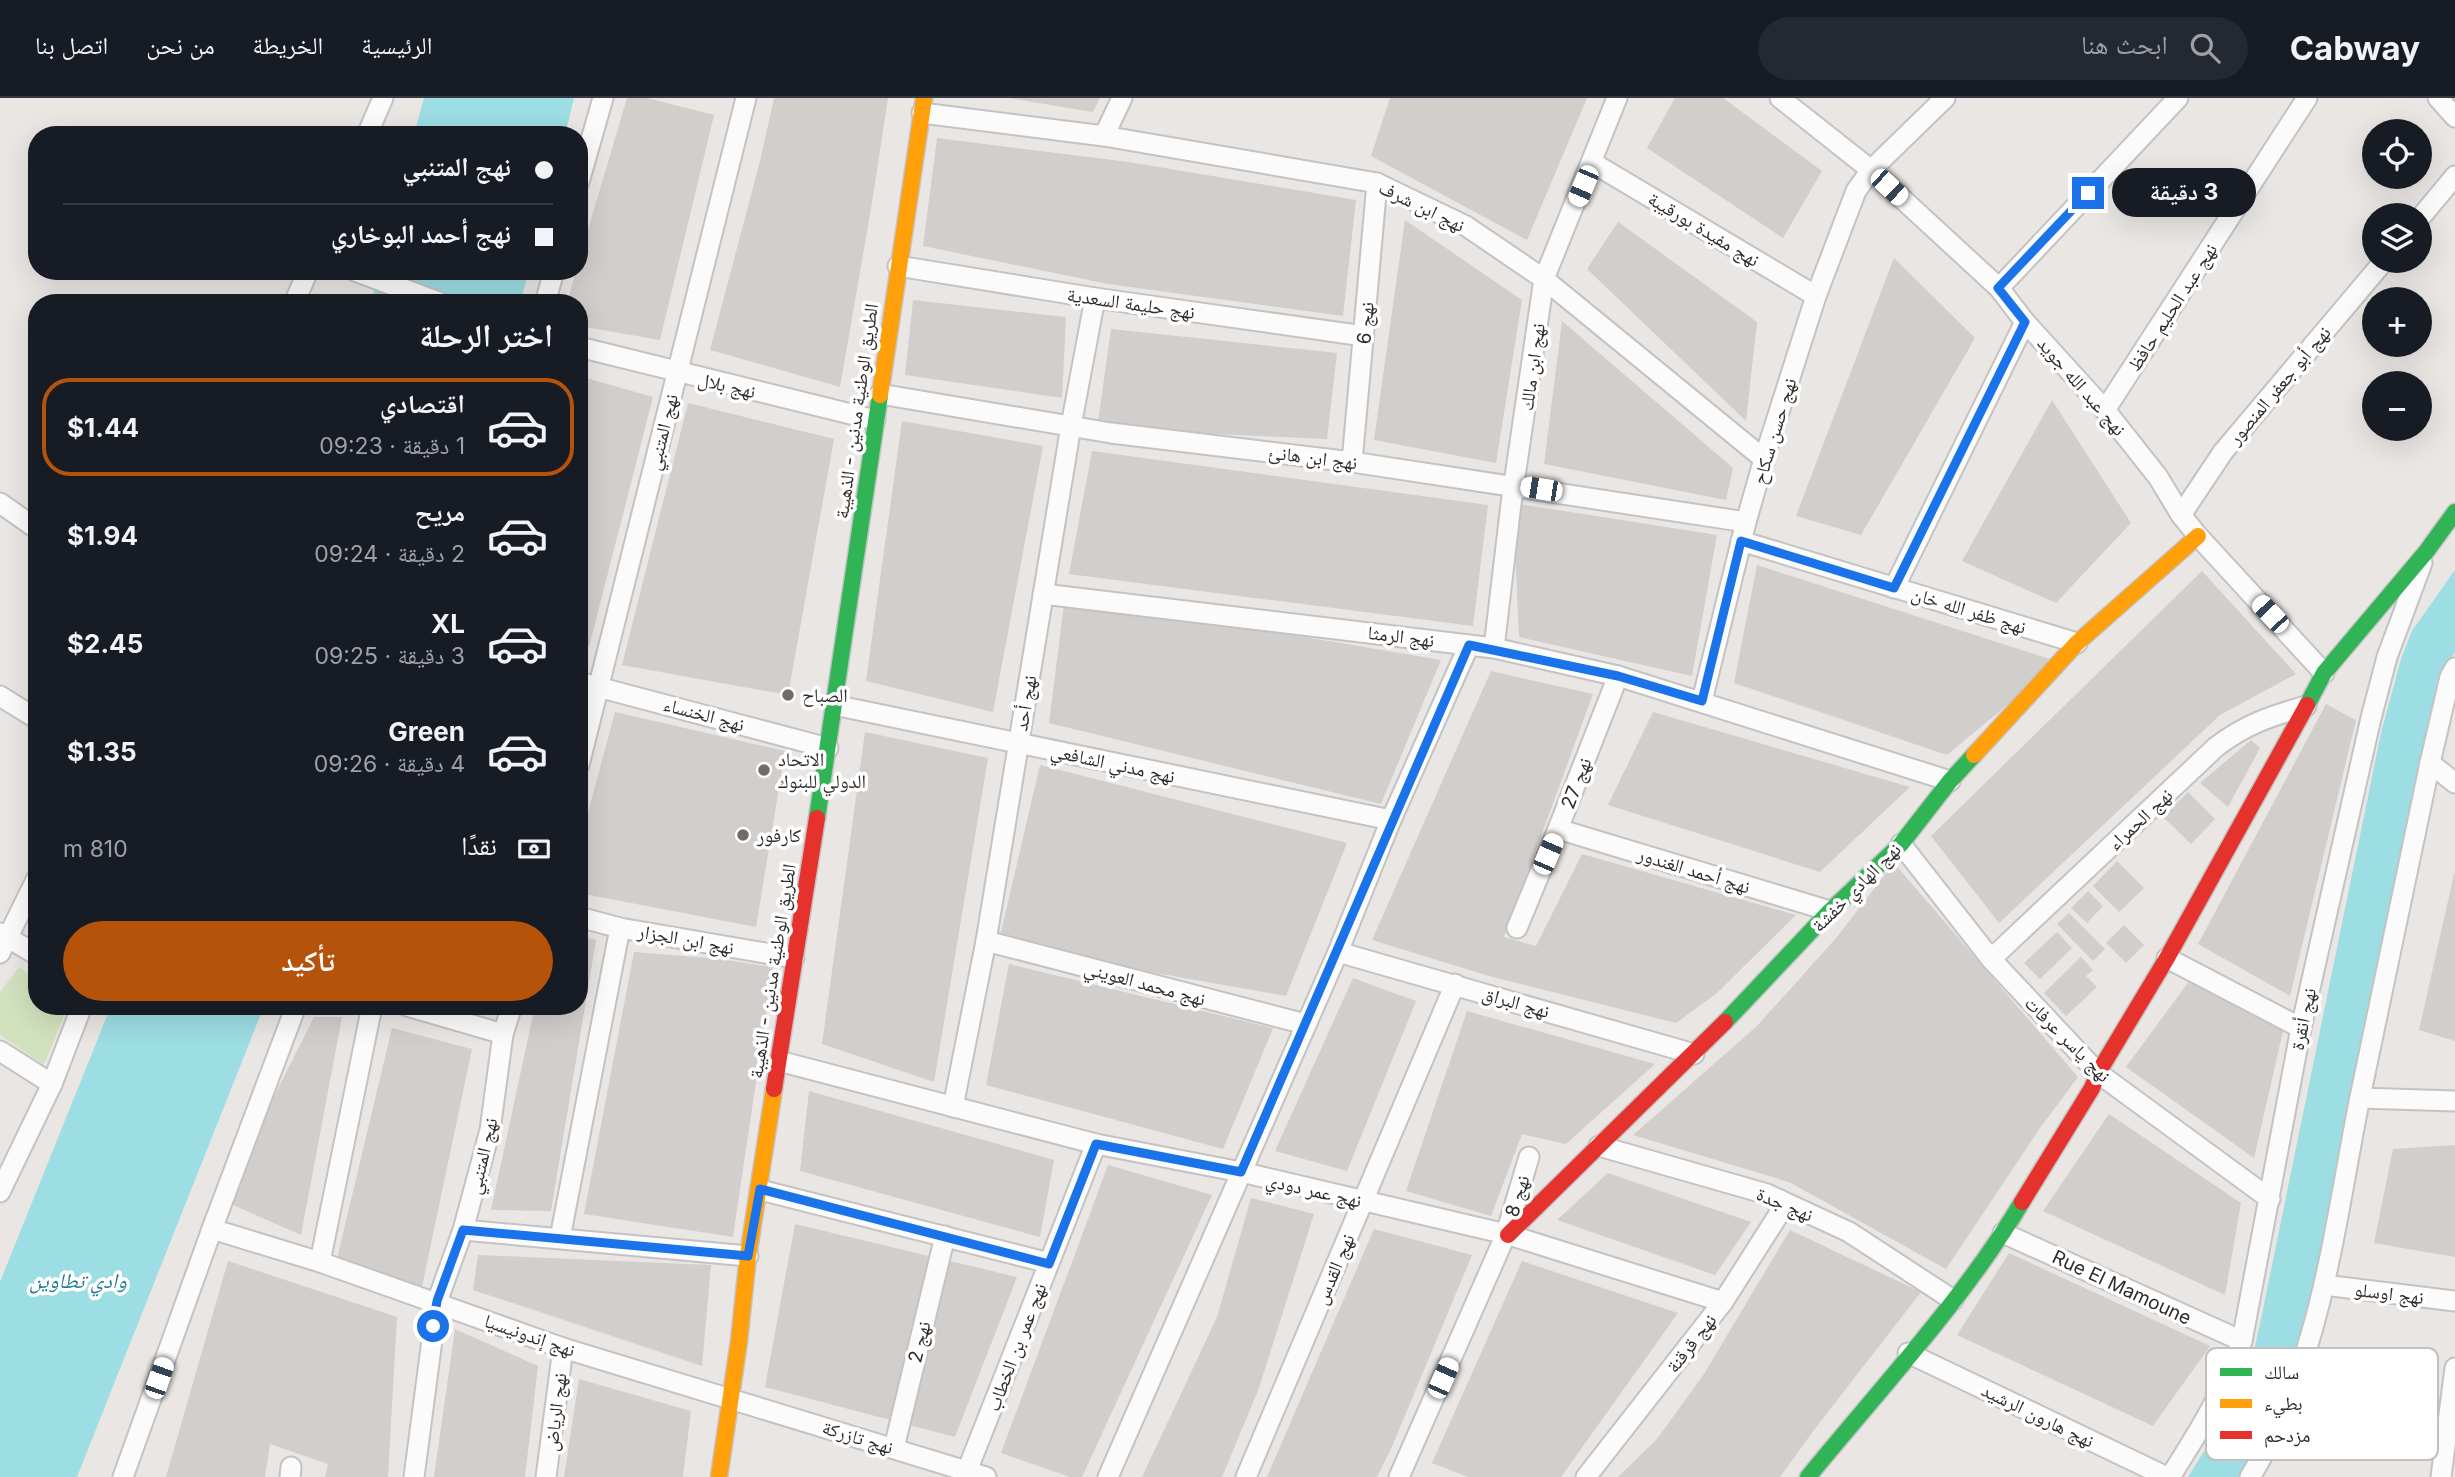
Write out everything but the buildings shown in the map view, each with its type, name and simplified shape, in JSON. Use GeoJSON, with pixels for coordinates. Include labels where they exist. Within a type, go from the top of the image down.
{"type":"FeatureCollection","features":[{"type":"Feature","properties":{"kind":"main road","name":"الطريق الوطنية مدنين - الذهيبة"},"geometry":{"type":"LineString","coordinates":[[719,1477],[748,1256],[828,748],[923,106]]}},
{"type":"Feature","properties":{"kind":"main road"},"geometry":{"type":"LineString","coordinates":[[1817,1474],[2003,1233],[2092,1088],[2323,673],[2426,552],[2455,512]]}},
{"type":"Feature","properties":{"kind":"main road","name":"نهج الهادي خفشة"},"geometry":{"type":"LineString","coordinates":[[1507,1235],[1694,1054],[1830,911],[1901,844],[1951,781],[2077,643],[2198,536]]}},
{"type":"Feature","properties":{"kind":"street"},"geometry":{"type":"LineString","coordinates":[[371,126],[383,98]]}},
{"type":"Feature","properties":{"kind":"street"},"geometry":{"type":"LineString","coordinates":[[588,150],[603,98]]}},
{"type":"Feature","properties":{"kind":"street","name":"نهج المتنبي"},"geometry":{"type":"LineString","coordinates":[[588,731],[746,98]]}},
{"type":"Feature","properties":{"kind":"street"},"geometry":{"type":"LineString","coordinates":[[1104,136],[1122,98]]}},
{"type":"Feature","properties":{"kind":"street","name":"نهج ابن مالك"},"geometry":{"type":"LineString","coordinates":[[1494,649],[1544,279],[1617,98]]}},
{"type":"Feature","properties":{"kind":"street","name":"نهج عبد الله جويد"},"geometry":{"type":"LineString","coordinates":[[1780,98],[1871,170],[1998,288],[2025,322],[2105,410],[2158,477],[2181,515],[2198,536],[2323,673]]}},
{"type":"Feature","properties":{"kind":"street","name":"نهج حسن سكاح"},"geometry":{"type":"LineString","coordinates":[[1702,701],[1764,459],[1816,296],[1856,191],[1871,170],[1945,98]]}},
{"type":"Feature","properties":{"kind":"street"},"geometry":{"type":"LineString","coordinates":[[1998,288],[2178,98]]}},
{"type":"Feature","properties":{"kind":"street","name":"نهج عبد الحليم حافظ"},"geometry":{"type":"LineString","coordinates":[[2105,410],[2307,98]]}},
{"type":"Feature","properties":{"kind":"street"},"geometry":{"type":"LineString","coordinates":[[2438,98],[2455,117]]}},
{"type":"Feature","properties":{"kind":"street","name":"نهج ابن شرف"},"geometry":{"type":"LineString","coordinates":[[923,106],[1377,183],[1466,226],[1544,279],[1764,459]]}},
{"type":"Feature","properties":{"kind":"street","name":"نهج مفيدة بورقيبة"},"geometry":{"type":"LineString","coordinates":[[1592,163],[1816,296]]}},
{"type":"Feature","properties":{"kind":"street"},"geometry":{"type":"LineString","coordinates":[[2432,204],[2455,176]]}},
{"type":"Feature","properties":{"kind":"street","name":"نهج 6"},"geometry":{"type":"LineString","coordinates":[[1352,462],[1377,183]]}},
{"type":"Feature","properties":{"kind":"street","name":"نهج حليمة السعدية"},"geometry":{"type":"LineString","coordinates":[[898,266],[1095,298],[1364,336]]}},
{"type":"Feature","properties":{"kind":"street","name":"نهج أبو جعفر المنصور"},"geometry":{"type":"LineString","coordinates":[[2181,515],[2223,452],[2374,273]]}},
{"type":"Feature","properties":{"kind":"street"},"geometry":{"type":"LineString","coordinates":[[378,280],[416,294]]}},
{"type":"Feature","properties":{"kind":"street","name":"نهج أحد"},"geometry":{"type":"LineString","coordinates":[[953,1107],[986,941],[1071,426],[1095,298]]}},
{"type":"Feature","properties":{"kind":"street"},"geometry":{"type":"LineString","coordinates":[[1894,588],[2025,322]]}},
{"type":"Feature","properties":{"kind":"street","name":"نهج بلال"},"geometry":{"type":"LineString","coordinates":[[588,349],[876,420]]}},
{"type":"Feature","properties":{"kind":"street","name":"نهج ابن هانئ"},"geometry":{"type":"LineString","coordinates":[[880,394],[1111,433],[1515,485],[1744,531]]}},
{"type":"Feature","properties":{"kind":"street"},"geometry":{"type":"LineString","coordinates":[[0,503],[28,523]]}},
{"type":"Feature","properties":{"kind":"street","name":"نهج ظفر الله خان"},"geometry":{"type":"LineString","coordinates":[[1744,531],[1894,588],[2077,643]]}},
{"type":"Feature","properties":{"kind":"street","name":"نهج أنقرة"},"geometry":{"type":"LineString","coordinates":[[2239,1348],[2301,1028],[2378,694],[2387,657],[2426,552]]}},
{"type":"Feature","properties":{"kind":"street","name":"نهج الرمثا"},"geometry":{"type":"LineString","coordinates":[[1043,594],[1494,649],[1618,676],[1951,781]]}},
{"type":"Feature","properties":{"kind":"street"},"geometry":{"type":"LineString","coordinates":[[1108,1477],[1469,645]]}},
{"type":"Feature","properties":{"kind":"street"},"geometry":{"type":"LineString","coordinates":[[2305,1348],[2323,1285],[2430,763],[2450,677],[2455,668]]}},
{"type":"Feature","properties":{"kind":"street","name":"نهج 27"},"geometry":{"type":"LineString","coordinates":[[1517,928],[1618,676]]}},
{"type":"Feature","properties":{"kind":"street","name":"نهج الخنساء"},"geometry":{"type":"LineString","coordinates":[[588,684],[828,748]]}},
{"type":"Feature","properties":{"kind":"street"},"geometry":{"type":"LineString","coordinates":[[0,696],[28,713]]}},
{"type":"Feature","properties":{"kind":"street","name":"نهج مدني الشافعي"},"geometry":{"type":"LineString","coordinates":[[834,705],[1391,820]]}},
{"type":"Feature","properties":{"kind":"street","name":"نهج الحمراء"},"geometry":{"type":"LineString","coordinates":[[1991,959],[2216,747],[2239,730],[2265,717],[2306,706]]}},
{"type":"Feature","properties":{"kind":"street"},"geometry":{"type":"LineString","coordinates":[[2430,763],[2455,783]]}},
{"type":"Feature","properties":{"kind":"street","name":"نهج أحمد الغندور"},"geometry":{"type":"LineString","coordinates":[[1558,829],[1830,911]]}},
{"type":"Feature","properties":{"kind":"street","name":"نهج ياسر عرفات"},"geometry":{"type":"LineString","coordinates":[[1901,844],[1991,959],[2098,1073],[2270,1199]]}},
{"type":"Feature","properties":{"kind":"street"},"geometry":{"type":"LineString","coordinates":[[28,895],[3,941],[28,951]]}},
{"type":"Feature","properties":{"kind":"street","name":"نهج ابن الجزار"},"geometry":{"type":"LineString","coordinates":[[588,919],[620,928],[794,958]]}},
{"type":"Feature","properties":{"kind":"street"},"geometry":{"type":"LineString","coordinates":[[560,1238],[620,928]]}},
{"type":"Feature","properties":{"kind":"street","name":"نهج محمد العويني"},"geometry":{"type":"LineString","coordinates":[[986,941],[1305,1024]]}},
{"type":"Feature","properties":{"kind":"street","name":"نهج البراق"},"geometry":{"type":"LineString","coordinates":[[1338,952],[1694,1054]]}},
{"type":"Feature","properties":{"kind":"street"},"geometry":{"type":"LineString","coordinates":[[2166,958],[2301,1028]]}},
{"type":"Feature","properties":{"kind":"street","name":"نهج القدس"},"geometry":{"type":"LineString","coordinates":[[1246,1477],[1455,984]]}},
{"type":"Feature","properties":{"kind":"street"},"geometry":{"type":"LineString","coordinates":[[0,1192],[52,1084],[79,1015]]}},
{"type":"Feature","properties":{"kind":"street"},"geometry":{"type":"LineString","coordinates":[[123,1477],[293,1015]]}},
{"type":"Feature","properties":{"kind":"street"},"geometry":{"type":"LineString","coordinates":[[320,1262],[370,1015]]}},
{"type":"Feature","properties":{"kind":"street"},"geometry":{"type":"LineString","coordinates":[[438,1015],[503,1034]]}},
{"type":"Feature","properties":{"kind":"street","name":"نهج المتنبي"},"geometry":{"type":"LineString","coordinates":[[414,1477],[437,1301],[463,1230],[490,1130],[503,1034],[509,1015]]}},
{"type":"Feature","properties":{"kind":"street"},"geometry":{"type":"LineString","coordinates":[[0,1051],[52,1084]]}},
{"type":"Feature","properties":{"kind":"street","name":"نهج عمر دودي"},"geometry":{"type":"LineString","coordinates":[[779,1061],[1096,1144],[1241,1172],[1507,1235],[1723,1302]]}},
{"type":"Feature","properties":{"kind":"street"},"geometry":{"type":"LineString","coordinates":[[2360,1098],[2455,1101]]}},
{"type":"Feature","properties":{"kind":"street","name":"نهج عمر بن الخطاب"},"geometry":{"type":"LineString","coordinates":[[976,1474],[1049,1264],[1096,1144]]}},
{"type":"Feature","properties":{"kind":"street","name":"نهج جدة"},"geometry":{"type":"LineString","coordinates":[[1599,1146],[1768,1194],[1849,1232],[1953,1300]]}},
{"type":"Feature","properties":{"kind":"street","name":"نهج 8"},"geometry":{"type":"LineString","coordinates":[[1507,1235],[1529,1157]]}},
{"type":"Feature","properties":{"kind":"street"},"geometry":{"type":"LineString","coordinates":[[760,1189],[1049,1264]]}},
{"type":"Feature","properties":{"kind":"street","name":"نهج قرقنة"},"geometry":{"type":"LineString","coordinates":[[1586,1477],[1723,1302],[1779,1214],[1780,1200]]}},
{"type":"Feature","properties":{"kind":"street","name":"نهج إندونيسيا"},"geometry":{"type":"LineString","coordinates":[[212,1229],[437,1301],[563,1348],[730,1397]]}},
{"type":"Feature","properties":{"kind":"street"},"geometry":{"type":"LineString","coordinates":[[463,1230],[748,1256]]}},
{"type":"Feature","properties":{"kind":"street","name":"Rue El Mamoune"},"geometry":{"type":"LineString","coordinates":[[2003,1233],[2242,1341]]}},
{"type":"Feature","properties":{"kind":"street","name":"نهج الهادي خفشة"},"geometry":{"type":"LineString","coordinates":[[1403,1476],[1507,1235]]}},
{"type":"Feature","properties":{"kind":"street","name":"نهج 2"},"geometry":{"type":"LineString","coordinates":[[894,1448],[945,1236]]}},
{"type":"Feature","properties":{"kind":"street","name":"نهج اوسلو"},"geometry":{"type":"LineString","coordinates":[[2323,1285],[2455,1301]]}},
{"type":"Feature","properties":{"kind":"street","name":"نهج الرياض"},"geometry":{"type":"LineString","coordinates":[[546,1477],[563,1348]]}},
{"type":"Feature","properties":{"kind":"street","name":"نهج هارون الرشيد"},"geometry":{"type":"LineString","coordinates":[[1908,1353],[2168,1477]]}},
{"type":"Feature","properties":{"kind":"street"},"geometry":{"type":"LineString","coordinates":[[2446,1464],[2455,1368]]}},
{"type":"Feature","properties":{"kind":"street","name":"نهج تازركة"},"geometry":{"type":"LineString","coordinates":[[730,1397],[976,1474]]}},
{"type":"Feature","properties":{"kind":"street","name":"نهج أنقرة"},"geometry":{"type":"LineString","coordinates":[[2168,1477],[2206,1420]]}},
{"type":"Feature","properties":{"kind":"street"},"geometry":{"type":"LineString","coordinates":[[2250,1477],[2260,1460]]}},
{"type":"Feature","properties":{"kind":"green space"},"geometry":{"type":"Polygon","coordinates":[[[19,967],[28,974],[28,1015],[64,1015],[44,1065],[0,1035],[0,992],[19,967]]]}},
{"type":"Feature","properties":{"kind":"water"},"geometry":{"type":"Polygon","coordinates":[[[424,98],[574,98],[567,126],[416,126],[424,98]]]}},
{"type":"Feature","properties":{"kind":"water"},"geometry":{"type":"Polygon","coordinates":[[[377,280],[526,280],[523,294],[373,294],[377,280]]]}},
{"type":"Feature","properties":{"kind":"water"},"geometry":{"type":"Polygon","coordinates":[[[2455,570],[2455,652],[2446,671],[2303,1337],[2300,1348],[2254,1348],[2381,733],[2401,659],[2412,631],[2455,570]]]}},
{"type":"Feature","properties":{"kind":"water","name":"وادي تطاوين"},"geometry":{"type":"Polygon","coordinates":[[[107,1015],[260,1015],[77,1477],[0,1477],[0,1282],[107,1015]]]}},
{"type":"Feature","properties":{"kind":"water"},"geometry":{"type":"Polygon","coordinates":[[[2206,1448],[2206,1460],[2250,1460],[2241,1477],[2188,1477],[2206,1448]]]}},
{"type":"Feature","properties":{"kind":"traffic: fast"},"geometry":{"type":"LineString","coordinates":[[817,818],[880,395]]}},
{"type":"Feature","properties":{"kind":"traffic: fast"},"geometry":{"type":"LineString","coordinates":[[2307,705],[2324,673],[2426,552],[2455,512]]}},
{"type":"Feature","properties":{"kind":"traffic: fast"},"geometry":{"type":"LineString","coordinates":[[1725,1022],[1830,911],[1901,844],[1974,755]]}},
{"type":"Feature","properties":{"kind":"traffic: fast"},"geometry":{"type":"LineString","coordinates":[[1808,1477],[1948,1308],[2022,1202]]}},
{"type":"Feature","properties":{"kind":"traffic: slow"},"geometry":{"type":"LineString","coordinates":[[880,395],[924,98]]}},
{"type":"Feature","properties":{"kind":"traffic: slow"},"geometry":{"type":"LineString","coordinates":[[1974,755],[2077,643],[2198,536]]}},
{"type":"Feature","properties":{"kind":"traffic: slow"},"geometry":{"type":"LineString","coordinates":[[719,1477],[739,1341],[748,1256],[774,1089]]}},
{"type":"Feature","properties":{"kind":"traffic: jam"},"geometry":{"type":"LineString","coordinates":[[2022,1202],[2167,958],[2307,705]]}},
{"type":"Feature","properties":{"kind":"traffic: jam"},"geometry":{"type":"LineString","coordinates":[[774,1089],[817,818]]}},
{"type":"Feature","properties":{"kind":"traffic: jam"},"geometry":{"type":"LineString","coordinates":[[1508,1235],[1725,1022]]}},
{"type":"Feature","properties":{"kind":"place","name":"الصباح"},"geometry":{"type":"Point","coordinates":[788,695]}},
{"type":"Feature","properties":{"kind":"place","name":"الاتحاد الدولي للبنوك"},"geometry":{"type":"Point","coordinates":[764,770]}},
{"type":"Feature","properties":{"kind":"place","name":"كارفور"},"geometry":{"type":"Point","coordinates":[743,835]}},
{"type":"Feature","properties":{"kind":"route"},"geometry":{"type":"LineString","coordinates":[[433,1326],[437,1301],[463,1230],[748,1256],[760,1189],[1049,1264],[1096,1144],[1241,1172],[1338,952],[1391,820],[1469,645],[1618,676],[1702,701],[1741,541],[1894,588],[2025,322],[1998,288],[2088,193]]}}]}
